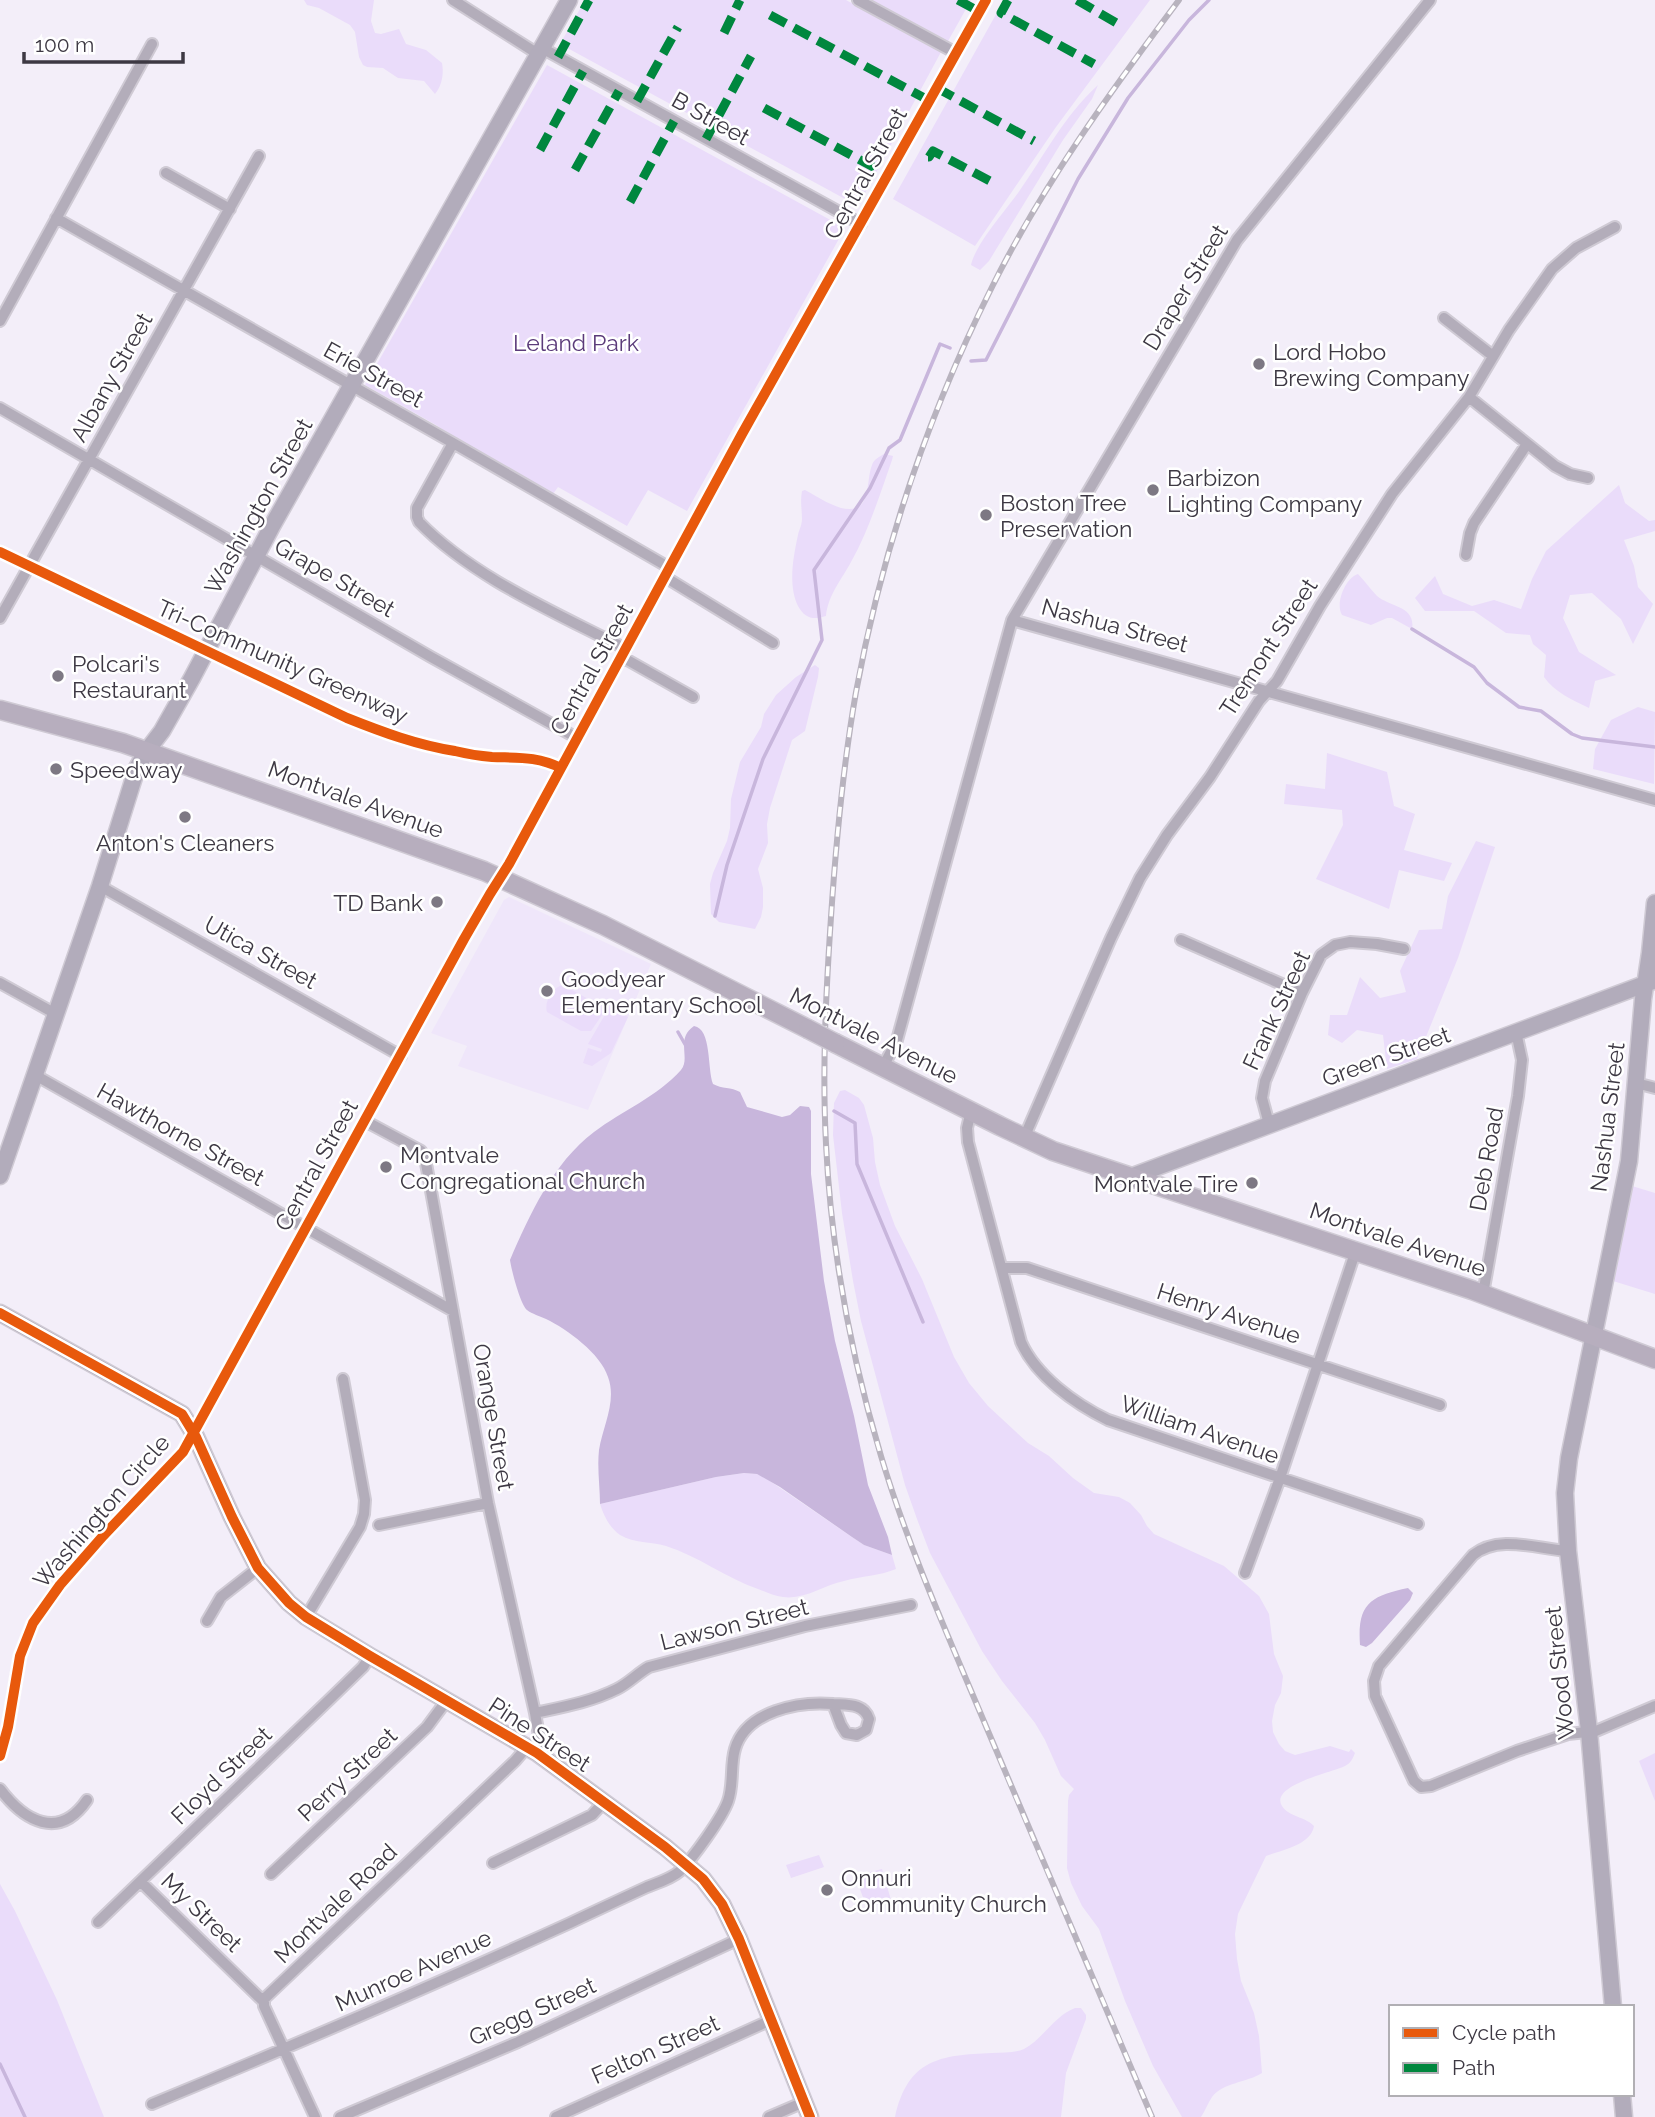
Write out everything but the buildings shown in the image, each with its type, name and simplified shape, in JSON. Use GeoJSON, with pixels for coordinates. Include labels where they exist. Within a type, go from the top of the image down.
{"type":"FeatureCollection","features":[{"type":"Feature","properties":{"kind":"main road","name":"Montvale Avenue"},"geometry":{"type":"LineString","coordinates":[[0,710],[123,743],[484,871],[603,925],[1053,1151],[1483,1294],[1655,1359]]}},
{"type":"Feature","properties":{"kind":"street","name":"B Street"},"geometry":{"type":"LineString","coordinates":[[453,0],[540,51],[861,225]]}},
{"type":"Feature","properties":{"kind":"street","name":"Washington Street"},"geometry":{"type":"LineString","coordinates":[[0,1176],[100,886],[135,772],[192,678],[257,555],[569,0]]}},
{"type":"Feature","properties":{"kind":"street"},"geometry":{"type":"LineString","coordinates":[[858,0],[956,53]]}},
{"type":"Feature","properties":{"kind":"street","name":"Central Street"},"geometry":{"type":"LineString","coordinates":[[194,1433],[742,434],[986,0]]}},
{"type":"Feature","properties":{"kind":"street","name":"Draper Street"},"geometry":{"type":"LineString","coordinates":[[1012,620],[1242,233],[1430,0]]}},
{"type":"Feature","properties":{"kind":"street"},"geometry":{"type":"LineString","coordinates":[[0,321],[152,44]]}},
{"type":"Feature","properties":{"kind":"street","name":"Albany Street"},"geometry":{"type":"LineString","coordinates":[[0,618],[259,156]]}},
{"type":"Feature","properties":{"kind":"street"},"geometry":{"type":"LineString","coordinates":[[166,173],[230,209]]}},
{"type":"Feature","properties":{"kind":"street","name":"Erie Street"},"geometry":{"type":"LineString","coordinates":[[56,218],[453,443],[668,573],[773,643]]}},
{"type":"Feature","properties":{"kind":"street","name":"Tremont Street"},"geometry":{"type":"LineString","coordinates":[[1024,1138],[1135,886],[1167,835],[1210,777],[1258,704],[1270,691],[1359,543],[1396,488],[1469,397],[1509,330],[1558,263],[1576,248],[1615,227]]}},
{"type":"Feature","properties":{"kind":"street"},"geometry":{"type":"LineString","coordinates":[[1444,318],[1493,356]]}},
{"type":"Feature","properties":{"kind":"street"},"geometry":{"type":"LineString","coordinates":[[1469,397],[1566,473],[1588,478]]}},
{"type":"Feature","properties":{"kind":"street","name":"Grape Street"},"geometry":{"type":"LineString","coordinates":[[0,408],[431,657],[577,738]]}},
{"type":"Feature","properties":{"kind":"street"},"geometry":{"type":"LineString","coordinates":[[453,443],[417,508],[419,522],[452,551],[501,583],[624,653],[693,697]]}},
{"type":"Feature","properties":{"kind":"street"},"geometry":{"type":"LineString","coordinates":[[1466,555],[1474,523],[1527,444]]}},
{"type":"Feature","properties":{"kind":"street","name":"Nashua Street"},"geometry":{"type":"LineString","coordinates":[[883,1067],[897,1040],[1012,620],[1655,800]]}},
{"type":"Feature","properties":{"kind":"street","name":"Utica Street"},"geometry":{"type":"LineString","coordinates":[[100,886],[401,1055]]}},
{"type":"Feature","properties":{"kind":"street","name":"Nashua Street"},"geometry":{"type":"LineString","coordinates":[[1594,1335],[1629,1161],[1636,1083],[1650,982],[1655,902]]}},
{"type":"Feature","properties":{"kind":"street"},"geometry":{"type":"LineString","coordinates":[[1181,940],[1302,993]]}},
{"type":"Feature","properties":{"kind":"street","name":"Frank Street"},"geometry":{"type":"LineString","coordinates":[[1269,1125],[1263,1106],[1263,1088],[1319,958],[1335,945],[1346,942],[1367,942],[1404,949]]}},
{"type":"Feature","properties":{"kind":"street","name":"Green Street"},"geometry":{"type":"LineString","coordinates":[[1133,1176],[1650,982]]}},
{"type":"Feature","properties":{"kind":"street"},"geometry":{"type":"LineString","coordinates":[[0,983],[56,1014]]}},
{"type":"Feature","properties":{"kind":"street","name":"Deb Road"},"geometry":{"type":"LineString","coordinates":[[1483,1294],[1518,1096],[1522,1060],[1516,1032]]}},
{"type":"Feature","properties":{"kind":"street","name":"Hawthorne Street"},"geometry":{"type":"LineString","coordinates":[[35,1075],[453,1311]]}},
{"type":"Feature","properties":{"kind":"street"},"geometry":{"type":"LineString","coordinates":[[1636,1083],[1655,1088]]}},
{"type":"Feature","properties":{"kind":"street","name":"William Avenue"},"geometry":{"type":"LineString","coordinates":[[971,1111],[968,1142],[1023,1346],[1033,1363],[1051,1381],[1094,1413],[1108,1420],[1419,1524]]}},
{"type":"Feature","properties":{"kind":"street","name":"Orange Street"},"geometry":{"type":"LineString","coordinates":[[365,1121],[424,1155],[488,1503],[536,1713],[539,1736],[532,1750]]}},
{"type":"Feature","properties":{"kind":"street"},"geometry":{"type":"LineString","coordinates":[[1245,1573],[1280,1478],[1356,1251]]}},
{"type":"Feature","properties":{"kind":"street","name":"Henry Avenue"},"geometry":{"type":"LineString","coordinates":[[1002,1268],[1025,1267],[1440,1405]]}},
{"type":"Feature","properties":{"kind":"street","name":"Washington Circle"},"geometry":{"type":"LineString","coordinates":[[0,1313],[177,1410],[194,1433],[180,1456],[103,1536],[60,1585],[33,1623],[20,1656],[8,1727],[0,1756]]}},
{"type":"Feature","properties":{"kind":"street","name":"Wood Street"},"geometry":{"type":"LineString","coordinates":[[1594,1335],[1566,1481],[1565,1504],[1589,1731],[1613,2005]]}},
{"type":"Feature","properties":{"kind":"street"},"geometry":{"type":"LineString","coordinates":[[306,1617],[360,1527],[365,1510],[343,1379]]}},
{"type":"Feature","properties":{"kind":"street","name":"Pine Street"},"geometry":{"type":"LineString","coordinates":[[194,1433],[258,1568],[282,1597],[306,1617],[532,1750],[703,1879],[716,1895],[739,1939],[807,2109]]}},
{"type":"Feature","properties":{"kind":"street"},"geometry":{"type":"LineString","coordinates":[[379,1525],[488,1503]]}},
{"type":"Feature","properties":{"kind":"street"},"geometry":{"type":"LineString","coordinates":[[1568,1550],[1500,1544],[1481,1549],[1379,1666],[1374,1681],[1375,1696],[1413,1781],[1419,1786],[1431,1786],[1517,1751],[1568,1734],[1596,1731],[1655,1706]]}},
{"type":"Feature","properties":{"kind":"street"},"geometry":{"type":"LineString","coordinates":[[207,1621],[219,1599],[258,1568]]}},
{"type":"Feature","properties":{"kind":"street","name":"Lawson Street"},"geometry":{"type":"LineString","coordinates":[[536,1713],[579,1704],[605,1695],[630,1682],[649,1667],[805,1626],[911,1605]]}},
{"type":"Feature","properties":{"kind":"street","name":"Floyd Street"},"geometry":{"type":"LineString","coordinates":[[98,1922],[363,1667],[370,1656]]}},
{"type":"Feature","properties":{"kind":"street","name":"Perry Street"},"geometry":{"type":"LineString","coordinates":[[271,1874],[427,1727],[447,1700]]}},
{"type":"Feature","properties":{"kind":"street","name":"Munroe Avenue"},"geometry":{"type":"LineString","coordinates":[[152,2104],[285,2049],[676,1874],[726,1805],[731,1788],[735,1747],[749,1727],[762,1717],[789,1708],[812,1703],[833,1704]]}},
{"type":"Feature","properties":{"kind":"street","name":"Montvale Road"},"geometry":{"type":"LineString","coordinates":[[263,2001],[519,1758],[532,1750]]}},
{"type":"Feature","properties":{"kind":"street"},"geometry":{"type":"LineString","coordinates":[[0,1789],[19,1811],[45,1822],[69,1819],[79,1811],[86,1800]]}},
{"type":"Feature","properties":{"kind":"street"},"geometry":{"type":"LineString","coordinates":[[493,1863],[592,1815],[604,1802]]}},
{"type":"Feature","properties":{"kind":"street","name":"My Street"},"geometry":{"type":"LineString","coordinates":[[141,1882],[263,2001]]}},
{"type":"Feature","properties":{"kind":"street","name":"Gregg Street"},"geometry":{"type":"LineString","coordinates":[[340,2117],[518,2042],[739,1939]]}},
{"type":"Feature","properties":{"kind":"street"},"geometry":{"type":"LineString","coordinates":[[263,2001],[315,2117]]}},
{"type":"Feature","properties":{"kind":"street","name":"Felton Street"},"geometry":{"type":"LineString","coordinates":[[556,2117],[771,2020]]}},
{"type":"Feature","properties":{"kind":"street"},"geometry":{"type":"LineString","coordinates":[[1622,2096],[1624,2117]]}},
{"type":"Feature","properties":{"kind":"street"},"geometry":{"type":"LineString","coordinates":[[769,2117],[807,2109]]}},
{"type":"Feature","properties":{"kind":"shaded area","name":"Goodyear Elementary School"},"geometry":{"type":"Polygon","coordinates":[[[509,897],[651,964],[588,1110],[458,1066],[467,1046],[431,1033],[504,900],[509,897]]]}},
{"type":"Feature","properties":{"kind":"shaded area"},"geometry":{"type":"Polygon","coordinates":[[[694,1026],[704,1034],[713,1084],[740,1092],[747,1107],[782,1117],[790,1115],[800,1106],[809,1107],[811,1111],[811,1174],[824,1281],[868,1485],[892,1555],[864,1545],[757,1474],[716,1477],[600,1504],[598,1457],[610,1404],[608,1377],[591,1351],[554,1323],[527,1310],[519,1294],[510,1260],[544,1190],[579,1145],[605,1124],[651,1096],[681,1070],[685,1060],[685,1037],[694,1026]]]}},
{"type":"Feature","properties":{"kind":"shaded area"},"geometry":{"type":"Polygon","coordinates":[[[1408,1588],[1413,1593],[1410,1600],[1372,1643],[1366,1647],[1360,1645],[1361,1620],[1369,1604],[1384,1594],[1408,1588]]]}},
{"type":"Feature","properties":{"kind":"green space"},"geometry":{"type":"Polygon","coordinates":[[[304,0],[374,0],[371,21],[375,33],[399,29],[406,44],[426,50],[442,63],[442,80],[435,94],[424,81],[398,78],[383,68],[363,65],[355,32],[350,25],[319,8],[307,5],[304,0]]]}},
{"type":"Feature","properties":{"kind":"green space"},"geometry":{"type":"Polygon","coordinates":[[[585,0],[846,0],[941,52],[858,206],[560,44],[585,0]]]}},
{"type":"Feature","properties":{"kind":"green space"},"geometry":{"type":"Polygon","coordinates":[[[868,0],[971,0],[947,43],[868,0]]]}},
{"type":"Feature","properties":{"kind":"green space"},"geometry":{"type":"Polygon","coordinates":[[[1004,0],[1150,0],[1056,127],[975,246],[893,199],[1004,0]]]}},
{"type":"Feature","properties":{"kind":"green space","name":"Leland Park"},"geometry":{"type":"Polygon","coordinates":[[[547,65],[845,228],[687,511],[648,490],[627,526],[558,487],[553,494],[365,385],[547,65]]]}},
{"type":"Feature","properties":{"kind":"green space"},"geometry":{"type":"Polygon","coordinates":[[[1098,85],[1092,99],[1063,140],[989,261],[980,270],[971,265],[984,238],[1065,123],[1098,85]]]}},
{"type":"Feature","properties":{"kind":"green space"},"geometry":{"type":"Polygon","coordinates":[[[884,454],[893,456],[869,525],[832,594],[826,616],[807,616],[798,606],[792,580],[794,553],[802,521],[802,491],[805,490],[841,508],[858,507],[866,496],[873,463],[884,454]]]}},
{"type":"Feature","properties":{"kind":"green space"},"geometry":{"type":"Polygon","coordinates":[[[1619,485],[1625,503],[1649,521],[1655,520],[1655,531],[1624,540],[1634,566],[1638,587],[1653,604],[1633,644],[1621,619],[1592,593],[1570,595],[1563,618],[1579,652],[1616,675],[1595,681],[1589,708],[1564,695],[1548,682],[1544,677],[1546,655],[1533,644],[1530,635],[1506,633],[1474,611],[1425,611],[1415,598],[1435,576],[1443,594],[1472,606],[1494,600],[1521,609],[1546,551],[1619,485]]]}},
{"type":"Feature","properties":{"kind":"green space"},"geometry":{"type":"Polygon","coordinates":[[[1358,574],[1382,600],[1406,611],[1412,621],[1412,629],[1392,618],[1371,625],[1342,615],[1342,592],[1353,576],[1358,574]]]}},
{"type":"Feature","properties":{"kind":"green space"},"geometry":{"type":"Polygon","coordinates":[[[815,665],[819,668],[818,677],[805,731],[792,740],[770,808],[768,843],[758,869],[763,888],[761,917],[755,929],[719,922],[711,914],[710,884],[727,841],[731,799],[740,762],[776,695],[815,665]]]}},
{"type":"Feature","properties":{"kind":"green space"},"geometry":{"type":"Polygon","coordinates":[[[1638,707],[1655,712],[1654,784],[1593,769],[1595,749],[1611,720],[1638,707]]]}},
{"type":"Feature","properties":{"kind":"green space"},"geometry":{"type":"Polygon","coordinates":[[[1327,753],[1387,772],[1394,806],[1415,814],[1404,850],[1452,863],[1444,881],[1399,870],[1389,909],[1316,879],[1343,825],[1342,810],[1284,804],[1286,784],[1325,789],[1327,753]]]}},
{"type":"Feature","properties":{"kind":"green space"},"geometry":{"type":"Polygon","coordinates":[[[1476,841],[1495,847],[1458,958],[1417,1059],[1387,1069],[1383,1035],[1357,1030],[1342,1043],[1328,1035],[1330,1015],[1347,1015],[1360,977],[1380,998],[1406,992],[1400,971],[1419,930],[1442,929],[1448,896],[1476,841]]]}},
{"type":"Feature","properties":{"kind":"green space"},"geometry":{"type":"Polygon","coordinates":[[[563,985],[601,1006],[602,1015],[591,1031],[581,1031],[547,1012],[550,996],[555,989],[563,985]]]}},
{"type":"Feature","properties":{"kind":"green space"},"geometry":{"type":"Polygon","coordinates":[[[610,1006],[628,1017],[611,1053],[592,1066],[583,1063],[588,1048],[601,1052],[602,1049],[588,1044],[610,1006]]]}},
{"type":"Feature","properties":{"kind":"green space"},"geometry":{"type":"Polygon","coordinates":[[[845,1090],[859,1098],[864,1105],[873,1138],[880,1185],[895,1226],[922,1279],[954,1357],[969,1383],[988,1406],[1028,1443],[1049,1456],[1073,1478],[1094,1493],[1119,1497],[1130,1503],[1154,1534],[1224,1566],[1259,1596],[1269,1614],[1274,1654],[1283,1676],[1272,1721],[1273,1732],[1285,1751],[1295,1755],[1330,1746],[1349,1752],[1351,1749],[1355,1753],[1347,1765],[1304,1780],[1285,1792],[1281,1798],[1285,1810],[1314,1826],[1312,1832],[1302,1842],[1266,1856],[1238,1914],[1235,1934],[1241,1981],[1254,2013],[1259,2036],[1262,2073],[1217,2092],[1201,2117],[1182,2117],[1153,2066],[1125,2001],[1099,1929],[1082,1906],[1071,1883],[1067,1868],[1068,1801],[1074,1789],[1061,1776],[1035,1723],[982,1651],[930,1553],[905,1485],[861,1321],[842,1213],[833,1135],[834,1103],[840,1091],[845,1090]]]}},
{"type":"Feature","properties":{"kind":"green space"},"geometry":{"type":"Polygon","coordinates":[[[1632,1186],[1655,1193],[1655,1294],[1613,1281],[1632,1186]]]}},
{"type":"Feature","properties":{"kind":"green space"},"geometry":{"type":"Polygon","coordinates":[[[744,1473],[764,1477],[864,1545],[892,1555],[896,1569],[851,1579],[799,1596],[770,1594],[678,1550],[620,1535],[607,1521],[600,1504],[744,1473]]]}},
{"type":"Feature","properties":{"kind":"green space"},"geometry":{"type":"Polygon","coordinates":[[[1655,1753],[1655,1801],[1639,1761],[1655,1753]]]}},
{"type":"Feature","properties":{"kind":"green space"},"geometry":{"type":"Polygon","coordinates":[[[819,1855],[824,1867],[791,1878],[786,1865],[819,1855]]]}},
{"type":"Feature","properties":{"kind":"green space"},"geometry":{"type":"Polygon","coordinates":[[[882,1869],[891,1900],[867,1908],[855,1876],[882,1869]]]}},
{"type":"Feature","properties":{"kind":"green space"},"geometry":{"type":"Polygon","coordinates":[[[0,1884],[57,2000],[104,2117],[0,2117],[0,1884]]]}},
{"type":"Feature","properties":{"kind":"green space"},"geometry":{"type":"Polygon","coordinates":[[[1075,2008],[1081,2008],[1086,2019],[1066,2073],[1061,2117],[895,2117],[908,2083],[929,2064],[957,2056],[1024,2049],[1061,2016],[1075,2008]]]}},
{"type":"Feature","properties":{"kind":"waterway"},"geometry":{"type":"LineString","coordinates":[[971,361],[986,360],[1078,179],[1128,98],[1189,20],[1209,0]]}},
{"type":"Feature","properties":{"kind":"waterway"},"geometry":{"type":"LineString","coordinates":[[715,916],[727,865],[763,759],[822,640],[814,570],[870,488],[889,448],[900,440],[940,344],[950,348]]}},
{"type":"Feature","properties":{"kind":"waterway"},"geometry":{"type":"LineString","coordinates":[[1412,629],[1474,667],[1487,683],[1519,707],[1541,711],[1572,734],[1582,738],[1655,747]]}},
{"type":"Feature","properties":{"kind":"waterway"},"geometry":{"type":"LineString","coordinates":[[678,1032],[686,1046]]}},
{"type":"Feature","properties":{"kind":"waterway"},"geometry":{"type":"LineString","coordinates":[[834,1111],[855,1123],[857,1164],[923,1322]]}},
{"type":"Feature","properties":{"kind":"waterway"},"geometry":{"type":"LineString","coordinates":[[0,2064],[25,2117]]}},
{"type":"Feature","properties":{"kind":"railway"},"geometry":{"type":"LineString","coordinates":[[1152,2117],[931,1595],[881,1456],[860,1380],[832,1223],[826,1144],[825,1059],[835,861],[851,720],[879,587],[910,483],[948,382],[1013,247],[1080,138],[1179,0]]}},
{"type":"Feature","properties":{"kind":"marked path"},"geometry":{"type":"LineString","coordinates":[[558,57],[589,0]]}},
{"type":"Feature","properties":{"kind":"marked path"},"geometry":{"type":"LineString","coordinates":[[724,33],[740,0]]}},
{"type":"Feature","properties":{"kind":"marked path"},"geometry":{"type":"LineString","coordinates":[[958,0],[980,12]]}},
{"type":"Feature","properties":{"kind":"marked path"},"geometry":{"type":"LineString","coordinates":[[1008,0],[1001,13],[1094,64]]}},
{"type":"Feature","properties":{"kind":"marked path"},"geometry":{"type":"LineString","coordinates":[[1077,0],[1120,25]]}},
{"type":"Feature","properties":{"kind":"marked path"},"geometry":{"type":"LineString","coordinates":[[770,15],[930,101]]}},
{"type":"Feature","properties":{"kind":"marked path"},"geometry":{"type":"LineString","coordinates":[[637,101],[678,27]]}},
{"type":"Feature","properties":{"kind":"marked path"},"geometry":{"type":"LineString","coordinates":[[706,139],[751,56]]}},
{"type":"Feature","properties":{"kind":"marked path"},"geometry":{"type":"LineString","coordinates":[[540,150],[583,71]]}},
{"type":"Feature","properties":{"kind":"marked path"},"geometry":{"type":"LineString","coordinates":[[937,88],[1034,141]]}},
{"type":"Feature","properties":{"kind":"marked path"},"geometry":{"type":"LineString","coordinates":[[575,170],[619,91]]}},
{"type":"Feature","properties":{"kind":"marked path"},"geometry":{"type":"LineString","coordinates":[[764,108],[888,175]]}},
{"type":"Feature","properties":{"kind":"marked path"},"geometry":{"type":"LineString","coordinates":[[630,202],[674,121]]}},
{"type":"Feature","properties":{"kind":"marked path"},"geometry":{"type":"LineString","coordinates":[[928,157],[933,151],[992,182]]}},
{"type":"Feature","properties":{"kind":"cycle path"},"geometry":{"type":"LineString","coordinates":[[0,1756],[8,1727],[20,1656],[33,1623],[60,1585],[183,1452],[464,939],[509,864],[742,434],[986,0]]}},
{"type":"Feature","properties":{"kind":"cycle path","name":"Tri-Community Greenway"},"geometry":{"type":"LineString","coordinates":[[0,552],[347,718],[427,745],[483,756],[535,760],[561,768]]}},
{"type":"Feature","properties":{"kind":"cycle path"},"geometry":{"type":"LineString","coordinates":[[0,1313],[182,1414],[196,1437],[258,1568],[289,1603],[306,1617],[537,1753],[665,1847],[703,1879],[722,1904],[739,1939],[810,2117]]}},
{"type":"Feature","properties":{"kind":"place","name":"Lord Hobo Brewing Company"},"geometry":{"type":"Point","coordinates":[1259,364]}},
{"type":"Feature","properties":{"kind":"place","name":"Barbizon Lighting Company"},"geometry":{"type":"Point","coordinates":[1153,490]}},
{"type":"Feature","properties":{"kind":"place","name":"Boston Tree Preservation"},"geometry":{"type":"Point","coordinates":[986,515]}},
{"type":"Feature","properties":{"kind":"place","name":"Polcari's Restaurant"},"geometry":{"type":"Point","coordinates":[58,676]}},
{"type":"Feature","properties":{"kind":"place","name":"Speedway"},"geometry":{"type":"Point","coordinates":[56,769]}},
{"type":"Feature","properties":{"kind":"place","name":"Anton's Cleaners"},"geometry":{"type":"Point","coordinates":[185,817]}},
{"type":"Feature","properties":{"kind":"place","name":"TD Bank"},"geometry":{"type":"Point","coordinates":[437,902]}},
{"type":"Feature","properties":{"kind":"place","name":"Goodyear Elementary School"},"geometry":{"type":"Point","coordinates":[547,991]}},
{"type":"Feature","properties":{"kind":"place","name":"Montvale Congregational Church"},"geometry":{"type":"Point","coordinates":[386,1167]}},
{"type":"Feature","properties":{"kind":"place","name":"Montvale Tire"},"geometry":{"type":"Point","coordinates":[1252,1183]}},
{"type":"Feature","properties":{"kind":"place","name":"Onnuri Community Church"},"geometry":{"type":"Point","coordinates":[827,1890]}}]}
